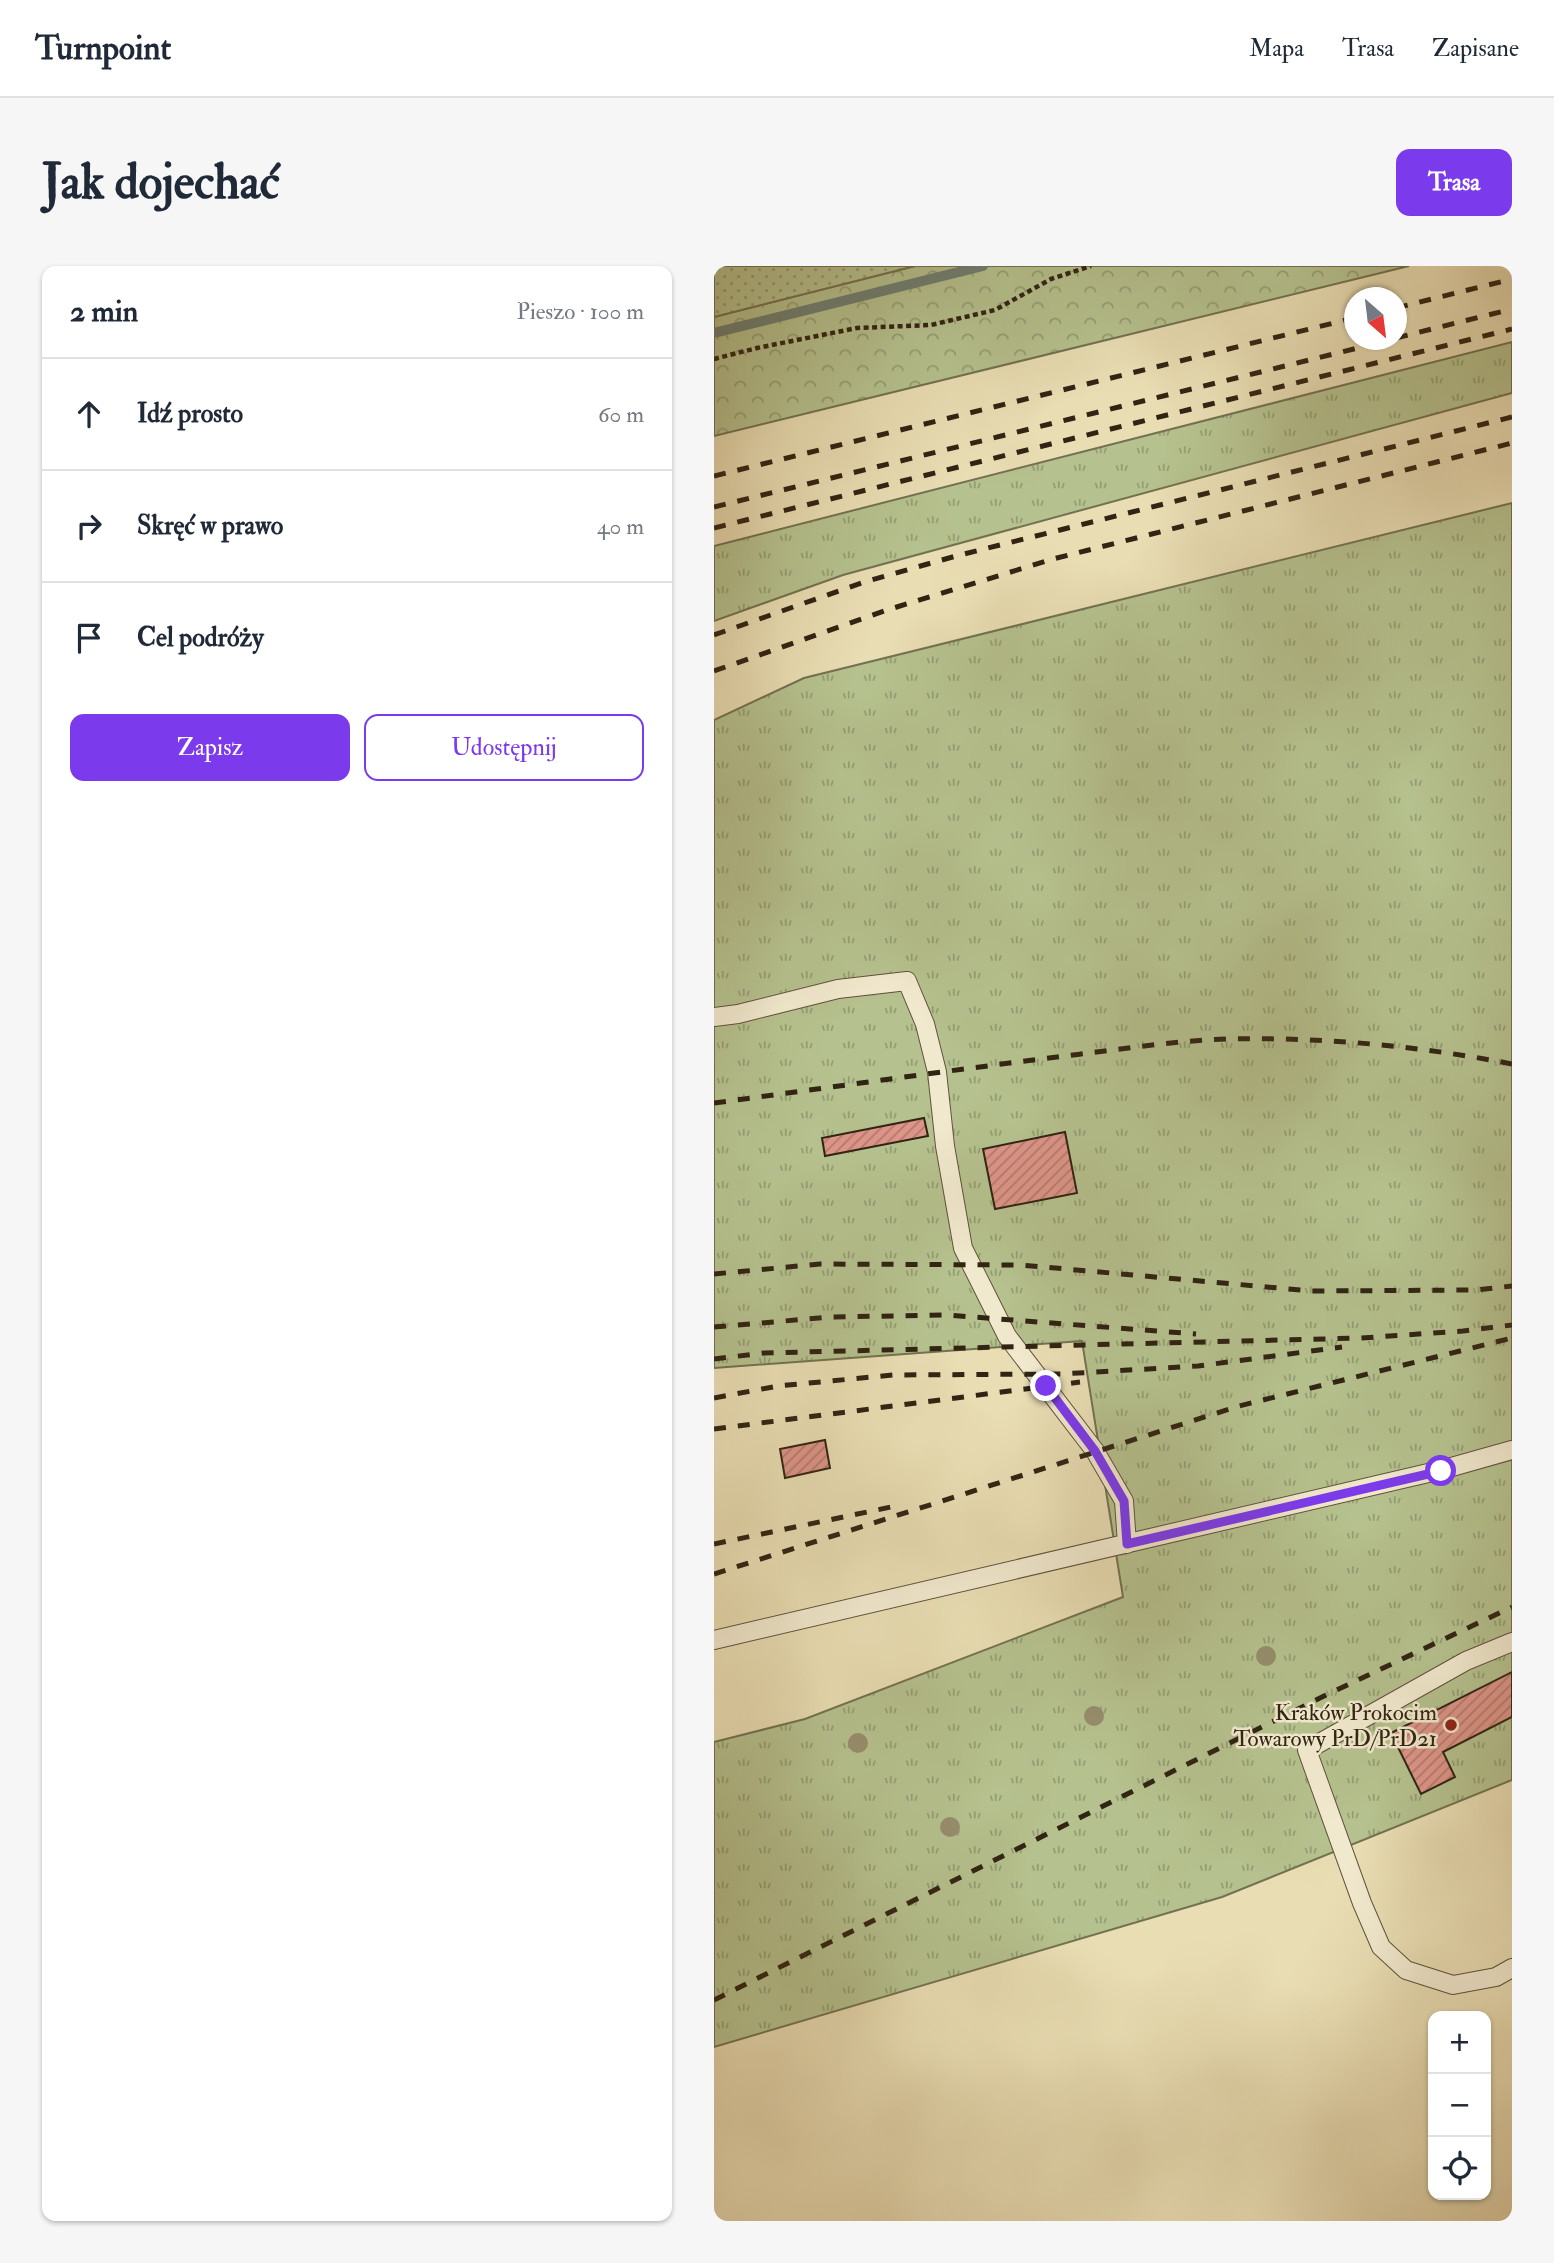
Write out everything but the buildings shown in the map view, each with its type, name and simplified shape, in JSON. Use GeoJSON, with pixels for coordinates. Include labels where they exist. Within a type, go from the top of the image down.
{"type":"FeatureCollection","features":[{"type":"Feature","properties":{"kind":"lane"},"geometry":{"type":"LineString","coordinates":[[714,1017],[738,1014],[838,989],[907,981],[925,1024],[937,1072],[945,1146],[963,1248],[1007,1336],[1095,1451],[1124,1501],[1127,1544]]}},
{"type":"Feature","properties":{"kind":"lane"},"geometry":{"type":"LineString","coordinates":[[714,1640],[1441,1471],[1512,1450]]}},
{"type":"Feature","properties":{"kind":"lane"},"geometry":{"type":"LineString","coordinates":[[1512,1642],[1466,1661],[1307,1750],[1362,1903],[1381,1947],[1406,1970],[1453,1985],[1496,1977],[1512,1968]]}},
{"type":"Feature","properties":{"kind":"path"},"geometry":{"type":"LineString","coordinates":[[714,359],[857,328],[931,325],[995,310],[1051,279],[1091,266]]}},
{"type":"Feature","properties":{"kind":"green space"},"geometry":{"type":"Polygon","coordinates":[[[714,266],[915,266],[714,317],[714,266]]]}},
{"type":"Feature","properties":{"kind":"green space"},"geometry":{"type":"Polygon","coordinates":[[[915,266],[1409,266],[714,436],[714,317],[915,266]]]}},
{"type":"Feature","properties":{"kind":"green space"},"geometry":{"type":"Polygon","coordinates":[[[1512,342],[1512,393],[843,575],[714,621],[714,546],[1512,342]]]}},
{"type":"Feature","properties":{"kind":"green space"},"geometry":{"type":"Polygon","coordinates":[[[1512,503],[1512,1780],[1222,1897],[714,2047],[714,1742],[805,1719],[1123,1597],[1082,1341],[714,1368],[714,720],[804,678],[1512,503]]]}},
{"type":"Feature","properties":{"kind":"waterway"},"geometry":{"type":"LineString","coordinates":[[714,333],[983,266]]}},
{"type":"Feature","properties":{"kind":"railway"},"geometry":{"type":"LineString","coordinates":[[1407,305],[1512,279]]}},
{"type":"Feature","properties":{"kind":"railway"},"geometry":{"type":"LineString","coordinates":[[1407,335],[1512,309]]}},
{"type":"Feature","properties":{"kind":"railway"},"geometry":{"type":"LineString","coordinates":[[714,476],[1344,320]]}},
{"type":"Feature","properties":{"kind":"railway"},"geometry":{"type":"LineString","coordinates":[[714,528],[1512,329]]}},
{"type":"Feature","properties":{"kind":"railway"},"geometry":{"type":"LineString","coordinates":[[714,507],[1350,350]]}},
{"type":"Feature","properties":{"kind":"railway"},"geometry":{"type":"LineString","coordinates":[[714,635],[864,582],[956,556],[1512,417]]}},
{"type":"Feature","properties":{"kind":"railway"},"geometry":{"type":"LineString","coordinates":[[714,671],[887,610],[1053,559],[1512,443]]}},
{"type":"Feature","properties":{"kind":"railway"},"geometry":{"type":"LineString","coordinates":[[714,1103],[1139,1047],[1228,1039],[1371,1044],[1512,1064]]}},
{"type":"Feature","properties":{"kind":"railway"},"geometry":{"type":"LineString","coordinates":[[714,1274],[820,1264],[1021,1265],[1312,1291],[1476,1290],[1512,1286]]}},
{"type":"Feature","properties":{"kind":"railway"},"geometry":{"type":"LineString","coordinates":[[714,1327],[831,1317],[947,1315],[1196,1334]]}},
{"type":"Feature","properties":{"kind":"railway"},"geometry":{"type":"LineString","coordinates":[[714,1359],[764,1353],[1361,1338],[1512,1325]]}},
{"type":"Feature","properties":{"kind":"railway"},"geometry":{"type":"LineString","coordinates":[[714,1574],[1239,1406],[1512,1338]]}},
{"type":"Feature","properties":{"kind":"railway"},"geometry":{"type":"LineString","coordinates":[[714,1398],[778,1386],[893,1375],[1061,1374],[1198,1366],[1342,1347]]}},
{"type":"Feature","properties":{"kind":"railway"},"geometry":{"type":"LineString","coordinates":[[714,1429],[1080,1382]]}},
{"type":"Feature","properties":{"kind":"railway"},"geometry":{"type":"LineString","coordinates":[[714,1544],[891,1507]]}},
{"type":"Feature","properties":{"kind":"railway"},"geometry":{"type":"LineString","coordinates":[[714,2000],[1324,1696],[1512,1607]]}},
{"type":"Feature","properties":{"kind":"place","name":"Kraków Prokocim Towarowy PrD/PrD21"},"geometry":{"type":"Point","coordinates":[1451,1725]}},
{"type":"Feature","properties":{"kind":"route"},"geometry":{"type":"LineString","coordinates":[[1046,1386],[1095,1451],[1124,1501],[1127,1544],[1441,1471]]}}]}
